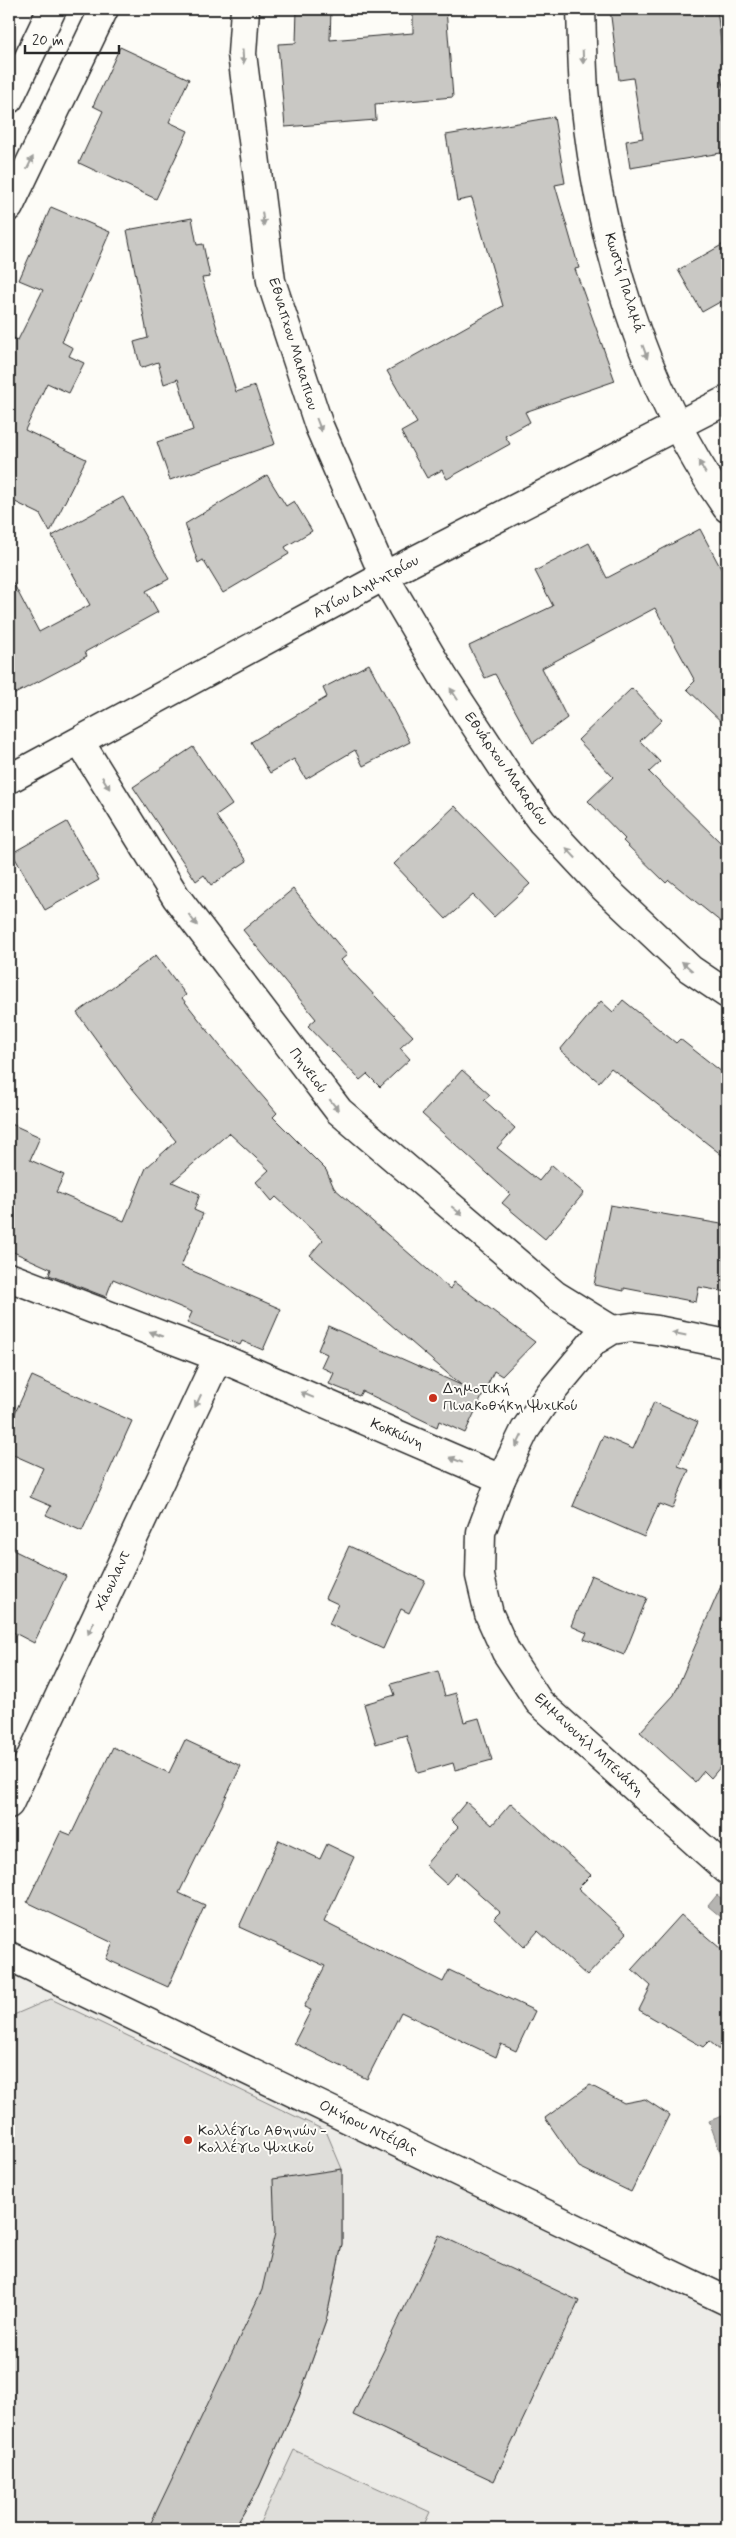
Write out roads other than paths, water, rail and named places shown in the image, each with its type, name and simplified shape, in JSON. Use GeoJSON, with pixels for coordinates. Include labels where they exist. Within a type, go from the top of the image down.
{"type":"FeatureCollection","features":[{"type":"Feature","properties":{"kind":"street"},"geometry":{"type":"LineString","coordinates":[[9,99],[52,9]]}},
{"type":"Feature","properties":{"kind":"street"},"geometry":{"type":"LineString","coordinates":[[9,207],[104,9]]}},
{"type":"Feature","properties":{"kind":"street","name":"Εθναπχου Μακαπιου"},"geometry":{"type":"LineString","coordinates":[[244,9],[242,54],[271,281],[319,426],[384,576]]}},
{"type":"Feature","properties":{"kind":"street","name":"Κωστή Παλαμά"},"geometry":{"type":"LineString","coordinates":[[581,9],[585,98],[596,179],[615,266],[646,356],[678,425],[727,508]]}},
{"type":"Feature","properties":{"kind":"street","name":"Αγίου Δημητρίου"},"geometry":{"type":"LineString","coordinates":[[9,779],[384,576],[727,400]]}},
{"type":"Feature","properties":{"kind":"street","name":"Εθνάρχου Μακαρίου"},"geometry":{"type":"LineString","coordinates":[[384,576],[444,678],[509,777],[542,822],[599,883],[690,969],[727,994]]}},
{"type":"Feature","properties":{"kind":"street","name":"Πηνειού"},"geometry":{"type":"LineString","coordinates":[[80,742],[176,897],[339,1111],[555,1295],[612,1330]]}},
{"type":"Feature","properties":{"kind":"street","name":"Κοκκώνη"},"geometry":{"type":"LineString","coordinates":[[9,1277],[218,1357],[500,1479]]}},
{"type":"Feature","properties":{"kind":"street"},"geometry":{"type":"LineString","coordinates":[[500,1479],[525,1430],[549,1394],[594,1341],[612,1330],[632,1327],[657,1330],[727,1344]]}},
{"type":"Feature","properties":{"kind":"street","name":"Χάουλαντ"},"geometry":{"type":"LineString","coordinates":[[9,1804],[218,1357]]}},
{"type":"Feature","properties":{"kind":"street","name":"Εμμανουήλ Μπενάκη"},"geometry":{"type":"LineString","coordinates":[[500,1479],[481,1532],[480,1576],[489,1614],[506,1652],[540,1702],[727,1870]]}},
{"type":"Feature","properties":{"kind":"street","name":"Ομήρου Ντέιβις"},"geometry":{"type":"LineString","coordinates":[[9,1956],[727,2301]]}},
{"type":"Feature","properties":{"kind":"place","name":"Δημοτική Πινακοθήκη Ψυχικού"},"geometry":{"type":"Point","coordinates":[433,1398]}},
{"type":"Feature","properties":{"kind":"place","name":"Κολλέγιο Αθηνών - Κολλέγιο Ψυχικού"},"geometry":{"type":"Point","coordinates":[188,2140]}}]}
